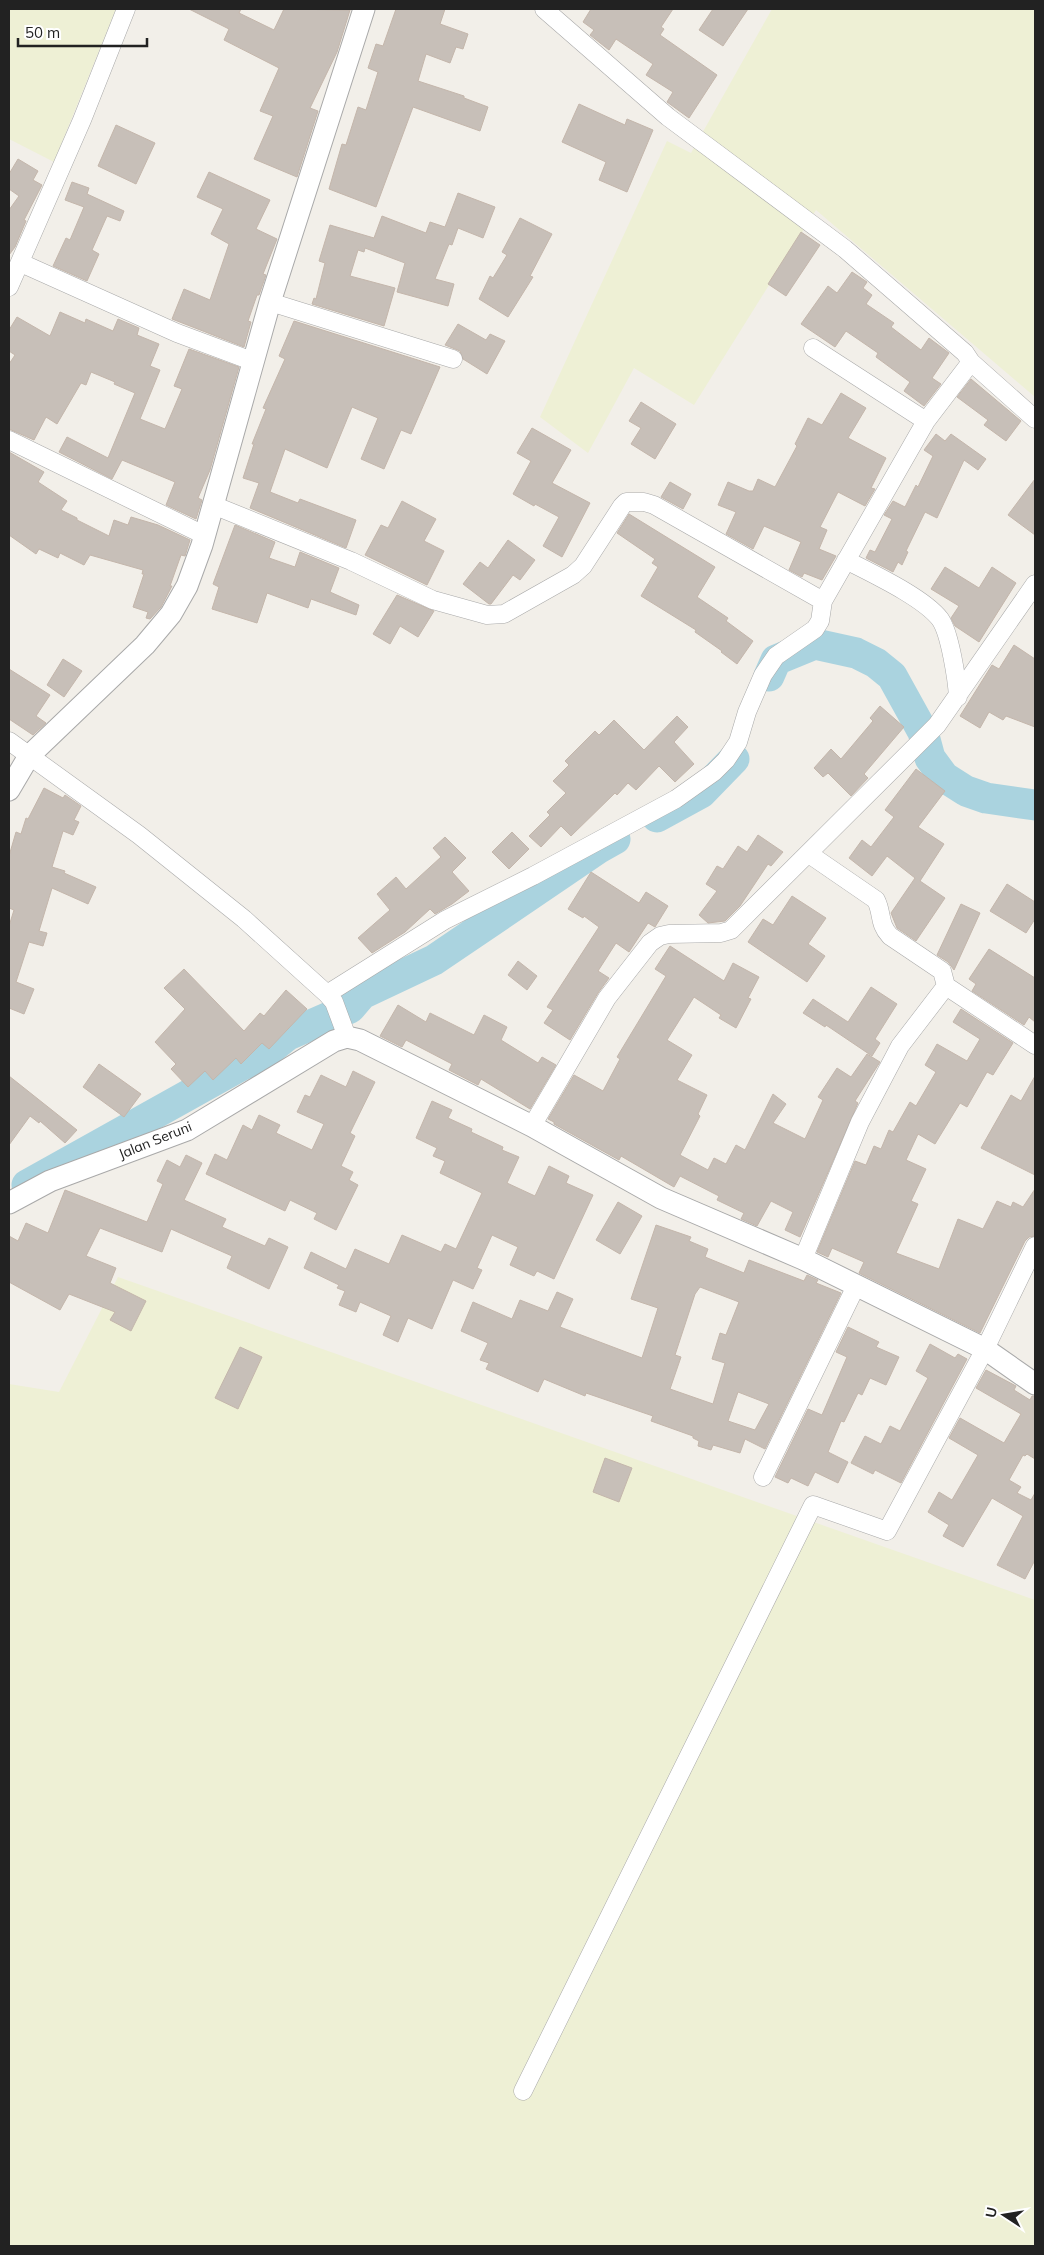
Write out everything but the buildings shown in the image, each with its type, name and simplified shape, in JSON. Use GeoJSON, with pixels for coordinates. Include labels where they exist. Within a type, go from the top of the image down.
{"type":"FeatureCollection","features":[{"type":"Feature","properties":{"kind":"street"},"geometry":{"type":"LineString","coordinates":[[9,288],[82,120],[126,9]]}},
{"type":"Feature","properties":{"kind":"street"},"geometry":{"type":"LineString","coordinates":[[9,790],[29,756],[145,645],[171,614],[187,586],[213,505],[270,302],[364,9]]}},
{"type":"Feature","properties":{"kind":"street"},"geometry":{"type":"LineString","coordinates":[[544,9],[668,117],[845,250],[965,353],[971,362],[1035,419]]}},
{"type":"Feature","properties":{"kind":"street"},"geometry":{"type":"LineString","coordinates":[[21,263],[176,333],[252,361]]}},
{"type":"Feature","properties":{"kind":"street"},"geometry":{"type":"LineString","coordinates":[[270,302],[454,359]]}},
{"type":"Feature","properties":{"kind":"street"},"geometry":{"type":"LineString","coordinates":[[813,348],[926,421]]}},
{"type":"Feature","properties":{"kind":"street"},"geometry":{"type":"LineString","coordinates":[[330,998],[444,920],[533,876],[676,800],[714,772],[726,760],[738,742],[747,712],[763,675],[776,656],[815,628],[820,621],[823,601],[926,421],[971,362]]}},
{"type":"Feature","properties":{"kind":"street"},"geometry":{"type":"LineString","coordinates":[[9,440],[204,535]]}},
{"type":"Feature","properties":{"kind":"street"},"geometry":{"type":"LineString","coordinates":[[213,505],[351,560],[433,600],[487,615],[504,614],[573,575],[583,566],[622,506],[626,502],[644,502],[683,521],[823,601]]}},
{"type":"Feature","properties":{"kind":"street"},"geometry":{"type":"LineString","coordinates":[[846,560],[906,592],[940,619],[952,660],[958,698]]}},
{"type":"Feature","properties":{"kind":"street"},"geometry":{"type":"LineString","coordinates":[[532,1126],[607,998],[650,942],[660,936],[721,933],[731,930],[810,854],[914,746],[937,725],[958,698],[1035,584]]}},
{"type":"Feature","properties":{"kind":"street"},"geometry":{"type":"LineString","coordinates":[[9,741],[139,835],[237,913],[330,998],[344,1030],[360,1040],[532,1126],[661,1198],[803,1259],[985,1349],[1035,1384]]}},
{"type":"Feature","properties":{"kind":"street"},"geometry":{"type":"LineString","coordinates":[[810,854],[876,900],[880,908],[881,924],[885,930],[890,936],[942,971],[946,986],[1035,1046]]}},
{"type":"Feature","properties":{"kind":"street"},"geometry":{"type":"LineString","coordinates":[[803,1259],[860,1122],[900,1046],[946,986]]}},
{"type":"Feature","properties":{"kind":"street","name":"Jalan Seruni"},"geometry":{"type":"LineString","coordinates":[[9,1203],[50,1181],[187,1130],[334,1041],[344,1030]]}},
{"type":"Feature","properties":{"kind":"street"},"geometry":{"type":"LineString","coordinates":[[523,2091],[813,1505],[887,1531],[985,1349],[1035,1246]]}},
{"type":"Feature","properties":{"kind":"street"},"geometry":{"type":"LineString","coordinates":[[763,1477],[856,1286]]}},
{"type":"Feature","properties":{"kind":"green space"},"geometry":{"type":"Polygon","coordinates":[[[9,9],[116,9],[54,162],[9,139],[9,9]]]}},
{"type":"Feature","properties":{"kind":"green space"},"geometry":{"type":"Polygon","coordinates":[[[772,9],[1035,9],[1035,397],[816,210],[694,405],[634,368],[588,453],[540,417],[667,141],[691,153],[772,9]]]}},
{"type":"Feature","properties":{"kind":"green space"},"geometry":{"type":"Polygon","coordinates":[[[118,1277],[1035,1600],[1035,2246],[9,2246],[9,1384],[59,1392],[118,1277]]]}},
{"type":"Feature","properties":{"kind":"waterway"},"geometry":{"type":"LineString","coordinates":[[769,676],[776,660],[815,644],[856,653],[876,663],[892,676],[923,732],[930,758],[944,777],[966,791],[986,798],[1035,805]]}},
{"type":"Feature","properties":{"kind":"waterway"},"geometry":{"type":"LineString","coordinates":[[657,817],[701,793],[734,759]]}},
{"type":"Feature","properties":{"kind":"waterway"},"geometry":{"type":"LineString","coordinates":[[27,1185],[242,1065],[258,1059],[288,1035],[350,1008],[362,994],[434,960],[615,839]]}}]}
